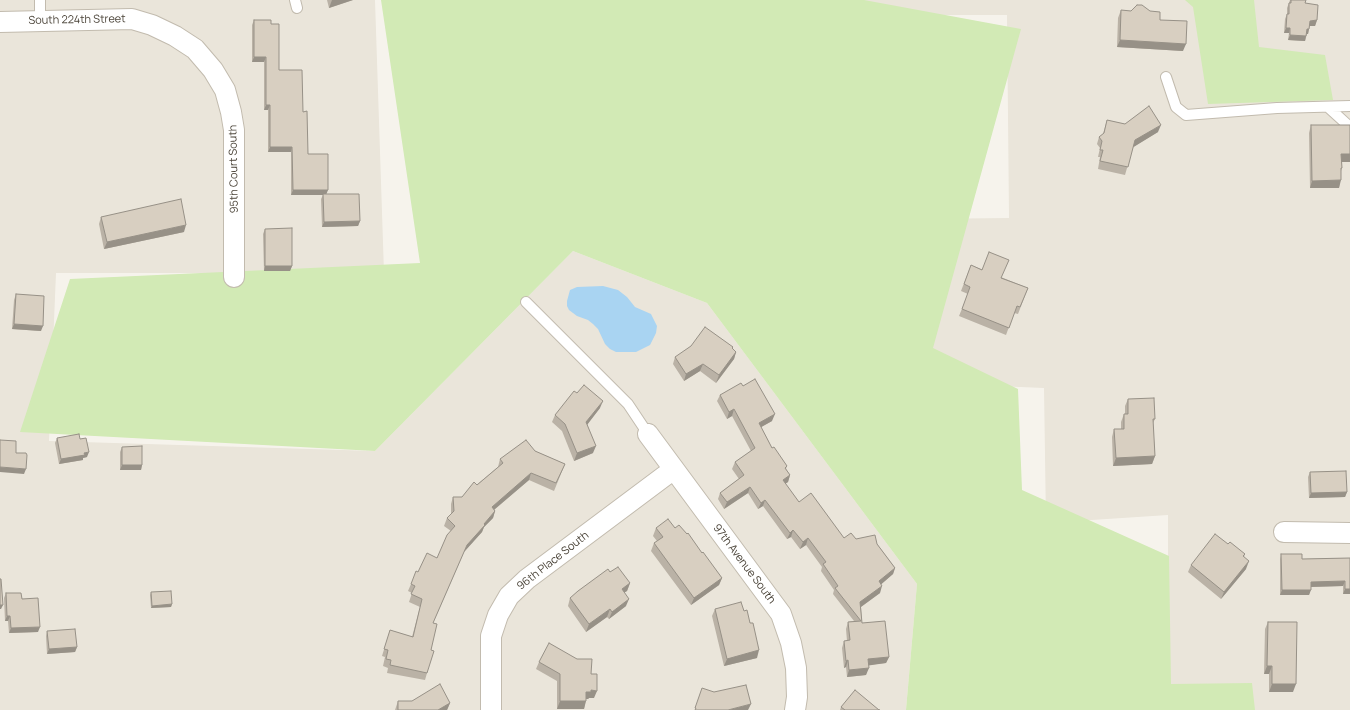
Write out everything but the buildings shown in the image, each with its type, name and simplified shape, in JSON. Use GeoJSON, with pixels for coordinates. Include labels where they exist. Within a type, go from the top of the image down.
{"type":"FeatureCollection","features":[{"type":"Feature","properties":{"kind":"street","name":"South 224th Street"},"geometry":{"type":"LineString","coordinates":[[0,22],[132,19],[152,25],[175,36],[195,49]]}},
{"type":"Feature","properties":{"kind":"street","name":"95th Court South"},"geometry":{"type":"LineString","coordinates":[[195,49],[213,70],[225,90],[232,118],[234,130],[234,277]]}},
{"type":"Feature","properties":{"kind":"street","name":"97th Avenue South"},"geometry":{"type":"LineString","coordinates":[[648,434],[781,614],[791,643],[796,668],[797,697],[795,710]]}},
{"type":"Feature","properties":{"kind":"street","name":"96th Place South"},"geometry":{"type":"LineString","coordinates":[[491,710],[491,636],[498,615],[509,596],[527,579],[674,469]]}},
{"type":"Feature","properties":{"kind":"street"},"geometry":{"type":"LineString","coordinates":[[1284,532],[1350,533]]}},
{"type":"Feature","properties":{"kind":"lane"},"geometry":{"type":"LineString","coordinates":[[40,0],[40,21]]}},
{"type":"Feature","properties":{"kind":"lane"},"geometry":{"type":"LineString","coordinates":[[1166,77],[1176,106],[1186,115],[1277,108],[1350,106]]}},
{"type":"Feature","properties":{"kind":"lane"},"geometry":{"type":"LineString","coordinates":[[1328,107],[1350,127]]}},
{"type":"Feature","properties":{"kind":"lane"},"geometry":{"type":"LineString","coordinates":[[526,302],[628,404],[648,434]]}},
{"type":"Feature","properties":{"kind":"shaded area"},"geometry":{"type":"Polygon","coordinates":[[[0,0],[375,0],[384,273],[56,273],[49,441],[375,451],[573,251],[707,303],[917,584],[906,710],[0,710],[0,0]]]}},
{"type":"Feature","properties":{"kind":"shaded area"},"geometry":{"type":"Polygon","coordinates":[[[775,0],[1350,0],[1350,710],[1168,710],[1168,515],[1046,523],[1044,388],[924,383],[920,219],[1009,218],[1007,15],[774,15],[775,0]]]}},
{"type":"Feature","properties":{"kind":"green space"},"geometry":{"type":"Polygon","coordinates":[[[381,0],[864,0],[1021,29],[933,348],[1018,389],[1022,490],[1169,556],[1171,684],[1252,683],[1255,710],[906,710],[917,584],[707,303],[573,251],[375,451],[20,432],[70,279],[420,263],[381,0]]]}},
{"type":"Feature","properties":{"kind":"green space"},"geometry":{"type":"Polygon","coordinates":[[[1185,0],[1254,0],[1259,47],[1325,55],[1333,100],[1208,104],[1193,7],[1185,0]]]}},
{"type":"Feature","properties":{"kind":"water"},"geometry":{"type":"Polygon","coordinates":[[[603,286],[618,290],[627,297],[635,307],[651,314],[657,326],[656,333],[650,345],[636,352],[616,352],[605,344],[598,329],[593,324],[569,310],[567,301],[570,290],[577,287],[603,286]]]}}]}
